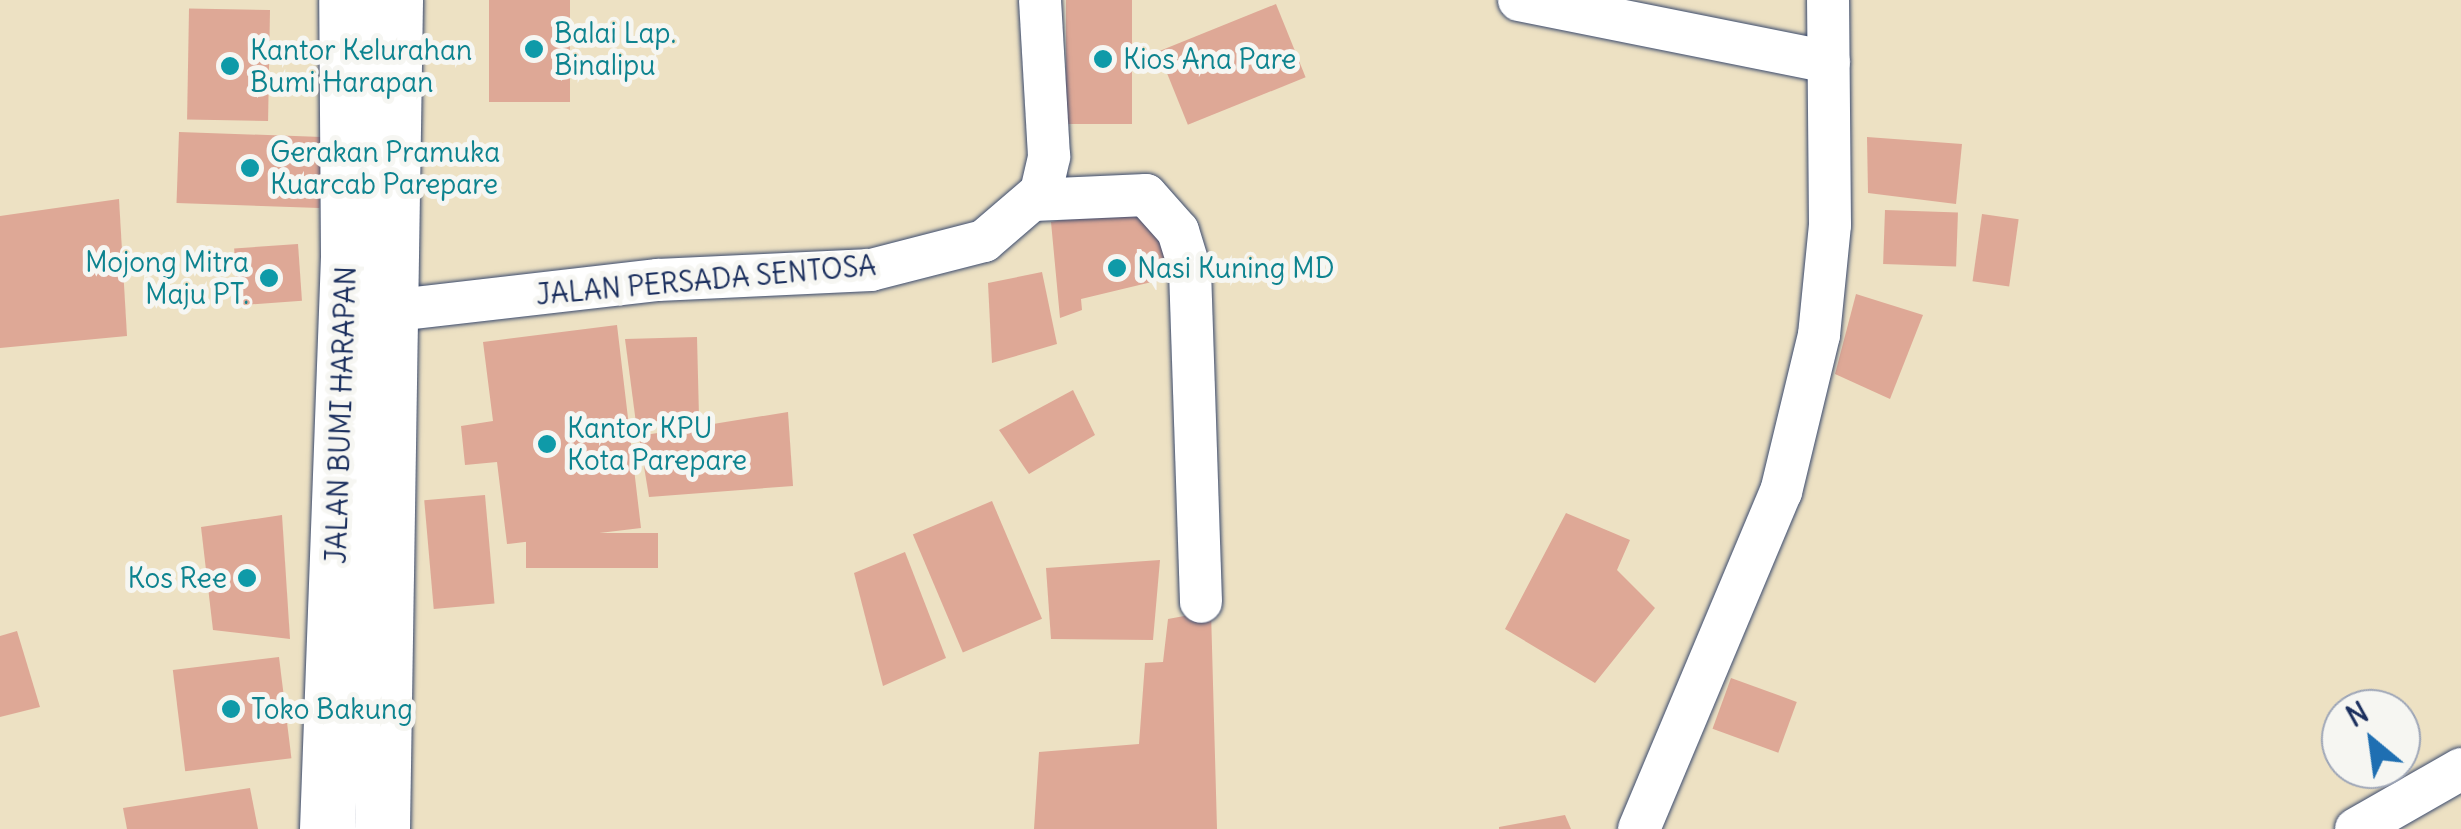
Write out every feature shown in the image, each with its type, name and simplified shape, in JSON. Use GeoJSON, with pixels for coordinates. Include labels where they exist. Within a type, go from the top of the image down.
{"type":"FeatureCollection","features":[{"type":"Feature","properties":{"kind":"street","name":"JALAN BUMI HARAPAN"},"geometry":{"type":"LineString","coordinates":[[327,829],[348,258],[346,0]]}},
{"type":"Feature","properties":{"kind":"street","name":"JALAN BUMI HARAPAN"},"geometry":{"type":"LineString","coordinates":[[382,829],[396,310],[395,0]]}},
{"type":"Feature","properties":{"kind":"street"},"geometry":{"type":"LineString","coordinates":[[1040,0],[1051,120],[1034,200],[1146,195],[1178,231],[1190,270],[1201,602]]}},
{"type":"Feature","properties":{"kind":"street"},"geometry":{"type":"LineString","coordinates":[[1519,0],[1829,62]]}},
{"type":"Feature","properties":{"kind":"street"},"geometry":{"type":"LineString","coordinates":[[1639,829],[1781,492],[1819,335],[1830,226],[1828,0]]}},
{"type":"Feature","properties":{"kind":"street","name":"JALAN PERSADA SENTOSA"},"geometry":{"type":"LineString","coordinates":[[396,310],[658,280],[870,270],[984,241],[1034,200]]}},
{"type":"Feature","properties":{"kind":"street"},"geometry":{"type":"LineString","coordinates":[[2356,829],[2461,769]]}},
{"type":"Feature","properties":{"kind":"building","name":"Balai Lap. Binalipu"},"geometry":{"type":"Polygon","coordinates":[[[489,0],[570,0],[570,102],[489,102],[489,0]]]}},
{"type":"Feature","properties":{"kind":"building","name":"Kios Ana Pare"},"geometry":{"type":"Polygon","coordinates":[[[1066,0],[1132,0],[1132,124],[1066,124],[1066,0]]]}},
{"type":"Feature","properties":{"kind":"building"},"geometry":{"type":"Polygon","coordinates":[[[1276,4],[1306,77],[1188,125],[1158,52],[1276,4]]]}},
{"type":"Feature","properties":{"kind":"building","name":"Kantor Kelurahan Bumi Harapan"},"geometry":{"type":"Polygon","coordinates":[[[189,9],[270,10],[268,121],[187,120],[189,9]]]}},
{"type":"Feature","properties":{"kind":"building","name":"Gerakan Pramuka Kuarcab Parepare"},"geometry":{"type":"Polygon","coordinates":[[[179,132],[322,137],[319,208],[177,203],[179,132]]]}},
{"type":"Feature","properties":{"kind":"building"},"geometry":{"type":"Polygon","coordinates":[[[1867,137],[1962,144],[1956,204],[1868,193],[1867,137]]]}},
{"type":"Feature","properties":{"kind":"building"},"geometry":{"type":"Polygon","coordinates":[[[119,199],[127,336],[0,348],[0,216],[119,199]]]}},
{"type":"Feature","properties":{"kind":"building","name":"Nasi Kuning MD"},"geometry":{"type":"Polygon","coordinates":[[[1148,205],[1181,275],[1081,299],[1082,310],[1060,318],[1051,222],[1148,205]]]}},
{"type":"Feature","properties":{"kind":"building"},"geometry":{"type":"Polygon","coordinates":[[[1885,210],[1958,213],[1956,267],[1883,264],[1885,210]]]}},
{"type":"Feature","properties":{"kind":"building"},"geometry":{"type":"Polygon","coordinates":[[[1982,214],[2019,219],[2009,286],[1973,281],[1982,214]]]}},
{"type":"Feature","properties":{"kind":"building","name":"Mojong Mitra Maju PT."},"geometry":{"type":"Polygon","coordinates":[[[298,244],[302,301],[238,305],[234,248],[298,244]]]}},
{"type":"Feature","properties":{"kind":"building"},"geometry":{"type":"Polygon","coordinates":[[[1042,272],[1057,344],[992,363],[988,283],[1042,272]]]}},
{"type":"Feature","properties":{"kind":"building"},"geometry":{"type":"Polygon","coordinates":[[[1856,294],[1923,315],[1890,399],[1835,374],[1856,294]]]}},
{"type":"Feature","properties":{"kind":"building","name":"Kantor KPU Kota Parepare"},"geometry":{"type":"Polygon","coordinates":[[[617,325],[641,528],[507,544],[497,462],[465,465],[461,426],[493,421],[483,342],[617,325]]]}},
{"type":"Feature","properties":{"kind":"building","name":"Kantor KPU Kota Parepare"},"geometry":{"type":"Polygon","coordinates":[[[697,337],[699,417],[636,423],[625,339],[697,337]]]}},
{"type":"Feature","properties":{"kind":"building"},"geometry":{"type":"Polygon","coordinates":[[[1073,390],[1095,435],[1029,474],[999,430],[1073,390]]]}},
{"type":"Feature","properties":{"kind":"building","name":"Kantor KPU Kota Parepare"},"geometry":{"type":"Polygon","coordinates":[[[788,412],[793,486],[649,497],[639,436],[788,412]]]}},
{"type":"Feature","properties":{"kind":"building"},"geometry":{"type":"Polygon","coordinates":[[[485,495],[494,604],[434,609],[424,500],[485,495]]]}},
{"type":"Feature","properties":{"kind":"building"},"geometry":{"type":"Polygon","coordinates":[[[992,501],[1042,619],[963,652],[913,535],[992,501]]]}},
{"type":"Feature","properties":{"kind":"building"},"geometry":{"type":"Polygon","coordinates":[[[1566,513],[1630,540],[1617,570],[1655,608],[1595,683],[1505,629],[1566,513]]]}},
{"type":"Feature","properties":{"kind":"building","name":"Kos Ree"},"geometry":{"type":"Polygon","coordinates":[[[282,515],[290,639],[213,630],[201,527],[282,515]]]}},
{"type":"Feature","properties":{"kind":"building","name":"Kantor KPU Kota Parepare"},"geometry":{"type":"Polygon","coordinates":[[[526,533],[658,533],[658,568],[526,568],[526,533]]]}},
{"type":"Feature","properties":{"kind":"building"},"geometry":{"type":"Polygon","coordinates":[[[905,552],[946,658],[883,686],[854,573],[905,552]]]}},
{"type":"Feature","properties":{"kind":"building"},"geometry":{"type":"Polygon","coordinates":[[[1160,560],[1153,640],[1051,639],[1046,568],[1160,560]]]}},
{"type":"Feature","properties":{"kind":"building"},"geometry":{"type":"Polygon","coordinates":[[[1211,611],[1217,829],[1034,829],[1039,752],[1139,744],[1145,663],[1163,662],[1168,619],[1211,611]]]}},
{"type":"Feature","properties":{"kind":"building"},"geometry":{"type":"Polygon","coordinates":[[[17,631],[40,707],[0,717],[0,636],[17,631]]]}},
{"type":"Feature","properties":{"kind":"building","name":"Toko Bakung"},"geometry":{"type":"Polygon","coordinates":[[[279,657],[291,758],[185,771],[173,670],[279,657]]]}},
{"type":"Feature","properties":{"kind":"building"},"geometry":{"type":"Polygon","coordinates":[[[1731,678],[1797,702],[1778,753],[1713,729],[1731,678]]]}},
{"type":"Feature","properties":{"kind":"building"},"geometry":{"type":"Polygon","coordinates":[[[250,788],[258,829],[127,829],[123,808],[250,788]]]}},
{"type":"Feature","properties":{"kind":"building"},"geometry":{"type":"Polygon","coordinates":[[[1565,815],[1571,829],[1499,829],[1499,827],[1565,815]]]}},
{"type":"Feature","properties":{"kind":"place","name":"Balai Lap. Binalipu"},"geometry":{"type":"Point","coordinates":[534,49]}},
{"type":"Feature","properties":{"kind":"place","name":"Kios Ana Pare"},"geometry":{"type":"Point","coordinates":[1103,59]}},
{"type":"Feature","properties":{"kind":"place","name":"Kantor Kelurahan Bumi Harapan"},"geometry":{"type":"Point","coordinates":[230,66]}},
{"type":"Feature","properties":{"kind":"place","name":"Gerakan Pramuka Kuarcab Parepare"},"geometry":{"type":"Point","coordinates":[250,168]}},
{"type":"Feature","properties":{"kind":"place","name":"Nasi Kuning MD"},"geometry":{"type":"Point","coordinates":[1117,268]}},
{"type":"Feature","properties":{"kind":"place","name":"Mojong Mitra Maju PT."},"geometry":{"type":"Point","coordinates":[269,278]}},
{"type":"Feature","properties":{"kind":"place","name":"Kantor KPU Kota Parepare"},"geometry":{"type":"Point","coordinates":[547,444]}},
{"type":"Feature","properties":{"kind":"place","name":"Kos Ree"},"geometry":{"type":"Point","coordinates":[247,578]}},
{"type":"Feature","properties":{"kind":"place","name":"Toko Bakung"},"geometry":{"type":"Point","coordinates":[231,709]}}]}
